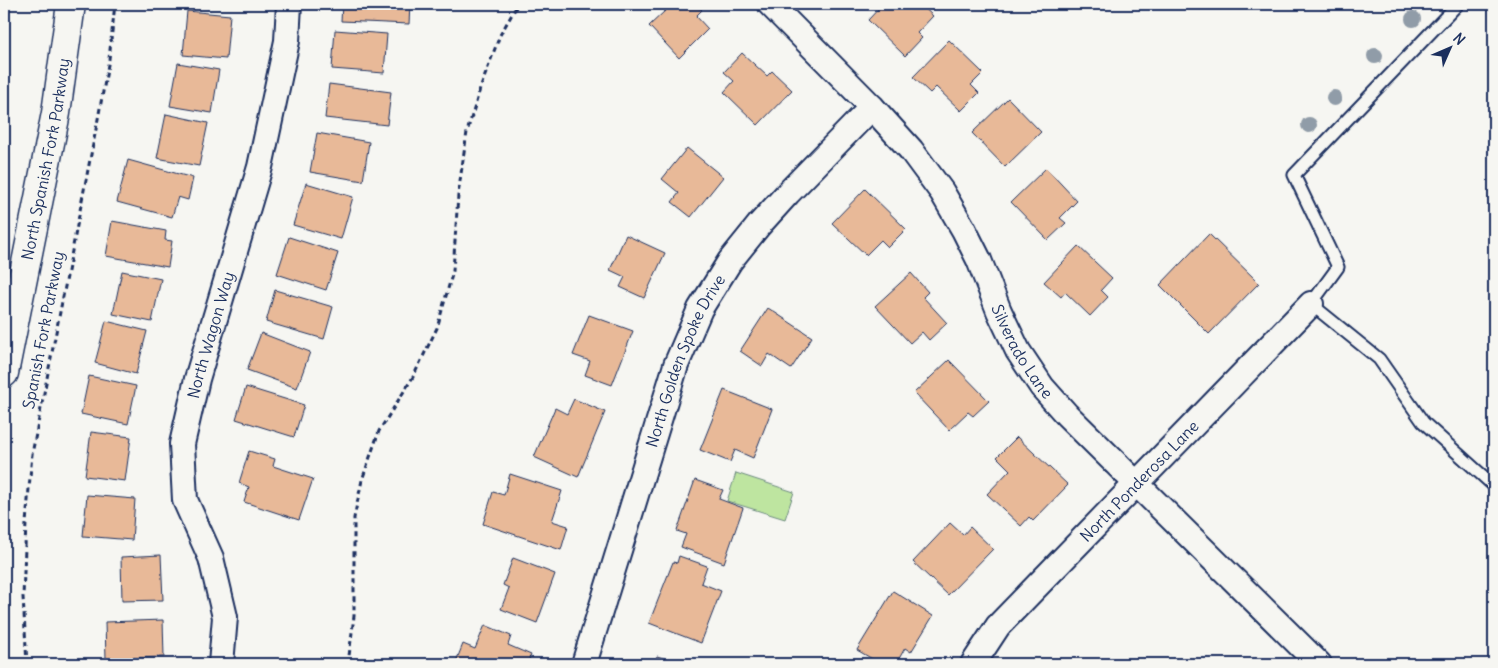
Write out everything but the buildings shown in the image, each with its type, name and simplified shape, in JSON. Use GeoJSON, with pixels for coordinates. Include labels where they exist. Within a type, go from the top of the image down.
{"type":"FeatureCollection","features":[{"type":"Feature","properties":{"kind":"street","name":"North Spanish Fork Parkway"},"geometry":{"type":"LineString","coordinates":[[4,373],[56,113],[71,4]]}},
{"type":"Feature","properties":{"kind":"street","name":"North Wagon Way"},"geometry":{"type":"LineString","coordinates":[[221,664],[225,617],[211,558],[185,500],[182,444],[197,379],[260,167],[287,41],[289,4]]}},
{"type":"Feature","properties":{"kind":"street","name":"Silverado Lane"},"geometry":{"type":"LineString","coordinates":[[770,4],[872,107],[911,150],[942,192],[979,260],[999,311],[1018,351],[1042,386],[1067,414],[1319,664]]}},
{"type":"Feature","properties":{"kind":"street","name":"North Golden Spoke Drive"},"geometry":{"type":"LineString","coordinates":[[584,664],[676,365],[700,309],[730,261],[758,225],[872,107]]}},
{"type":"Feature","properties":{"kind":"street","name":"North Ponderosa Lane"},"geometry":{"type":"LineString","coordinates":[[973,664],[998,626],[1311,304]]}},
{"type":"Feature","properties":{"kind":"lane"},"geometry":{"type":"LineString","coordinates":[[1458,4],[1294,175],[1338,267],[1311,304],[1378,359],[1423,422],[1494,486]]}},
{"type":"Feature","properties":{"kind":"path","name":"Spanish Fork Parkway"},"geometry":{"type":"LineString","coordinates":[[27,664],[24,597],[26,523],[32,454],[98,119],[109,59],[115,4]]}},
{"type":"Feature","properties":{"kind":"path"},"geometry":{"type":"LineString","coordinates":[[348,664],[354,616],[354,518],[362,480],[379,430],[413,378],[437,328],[454,271],[458,195],[467,132],[480,88],[500,35],[518,4]]}},
{"type":"Feature","properties":{"kind":"green space"},"geometry":{"type":"Polygon","coordinates":[[[736,473],[794,492],[785,519],[727,501],[736,473]]]}}]}
